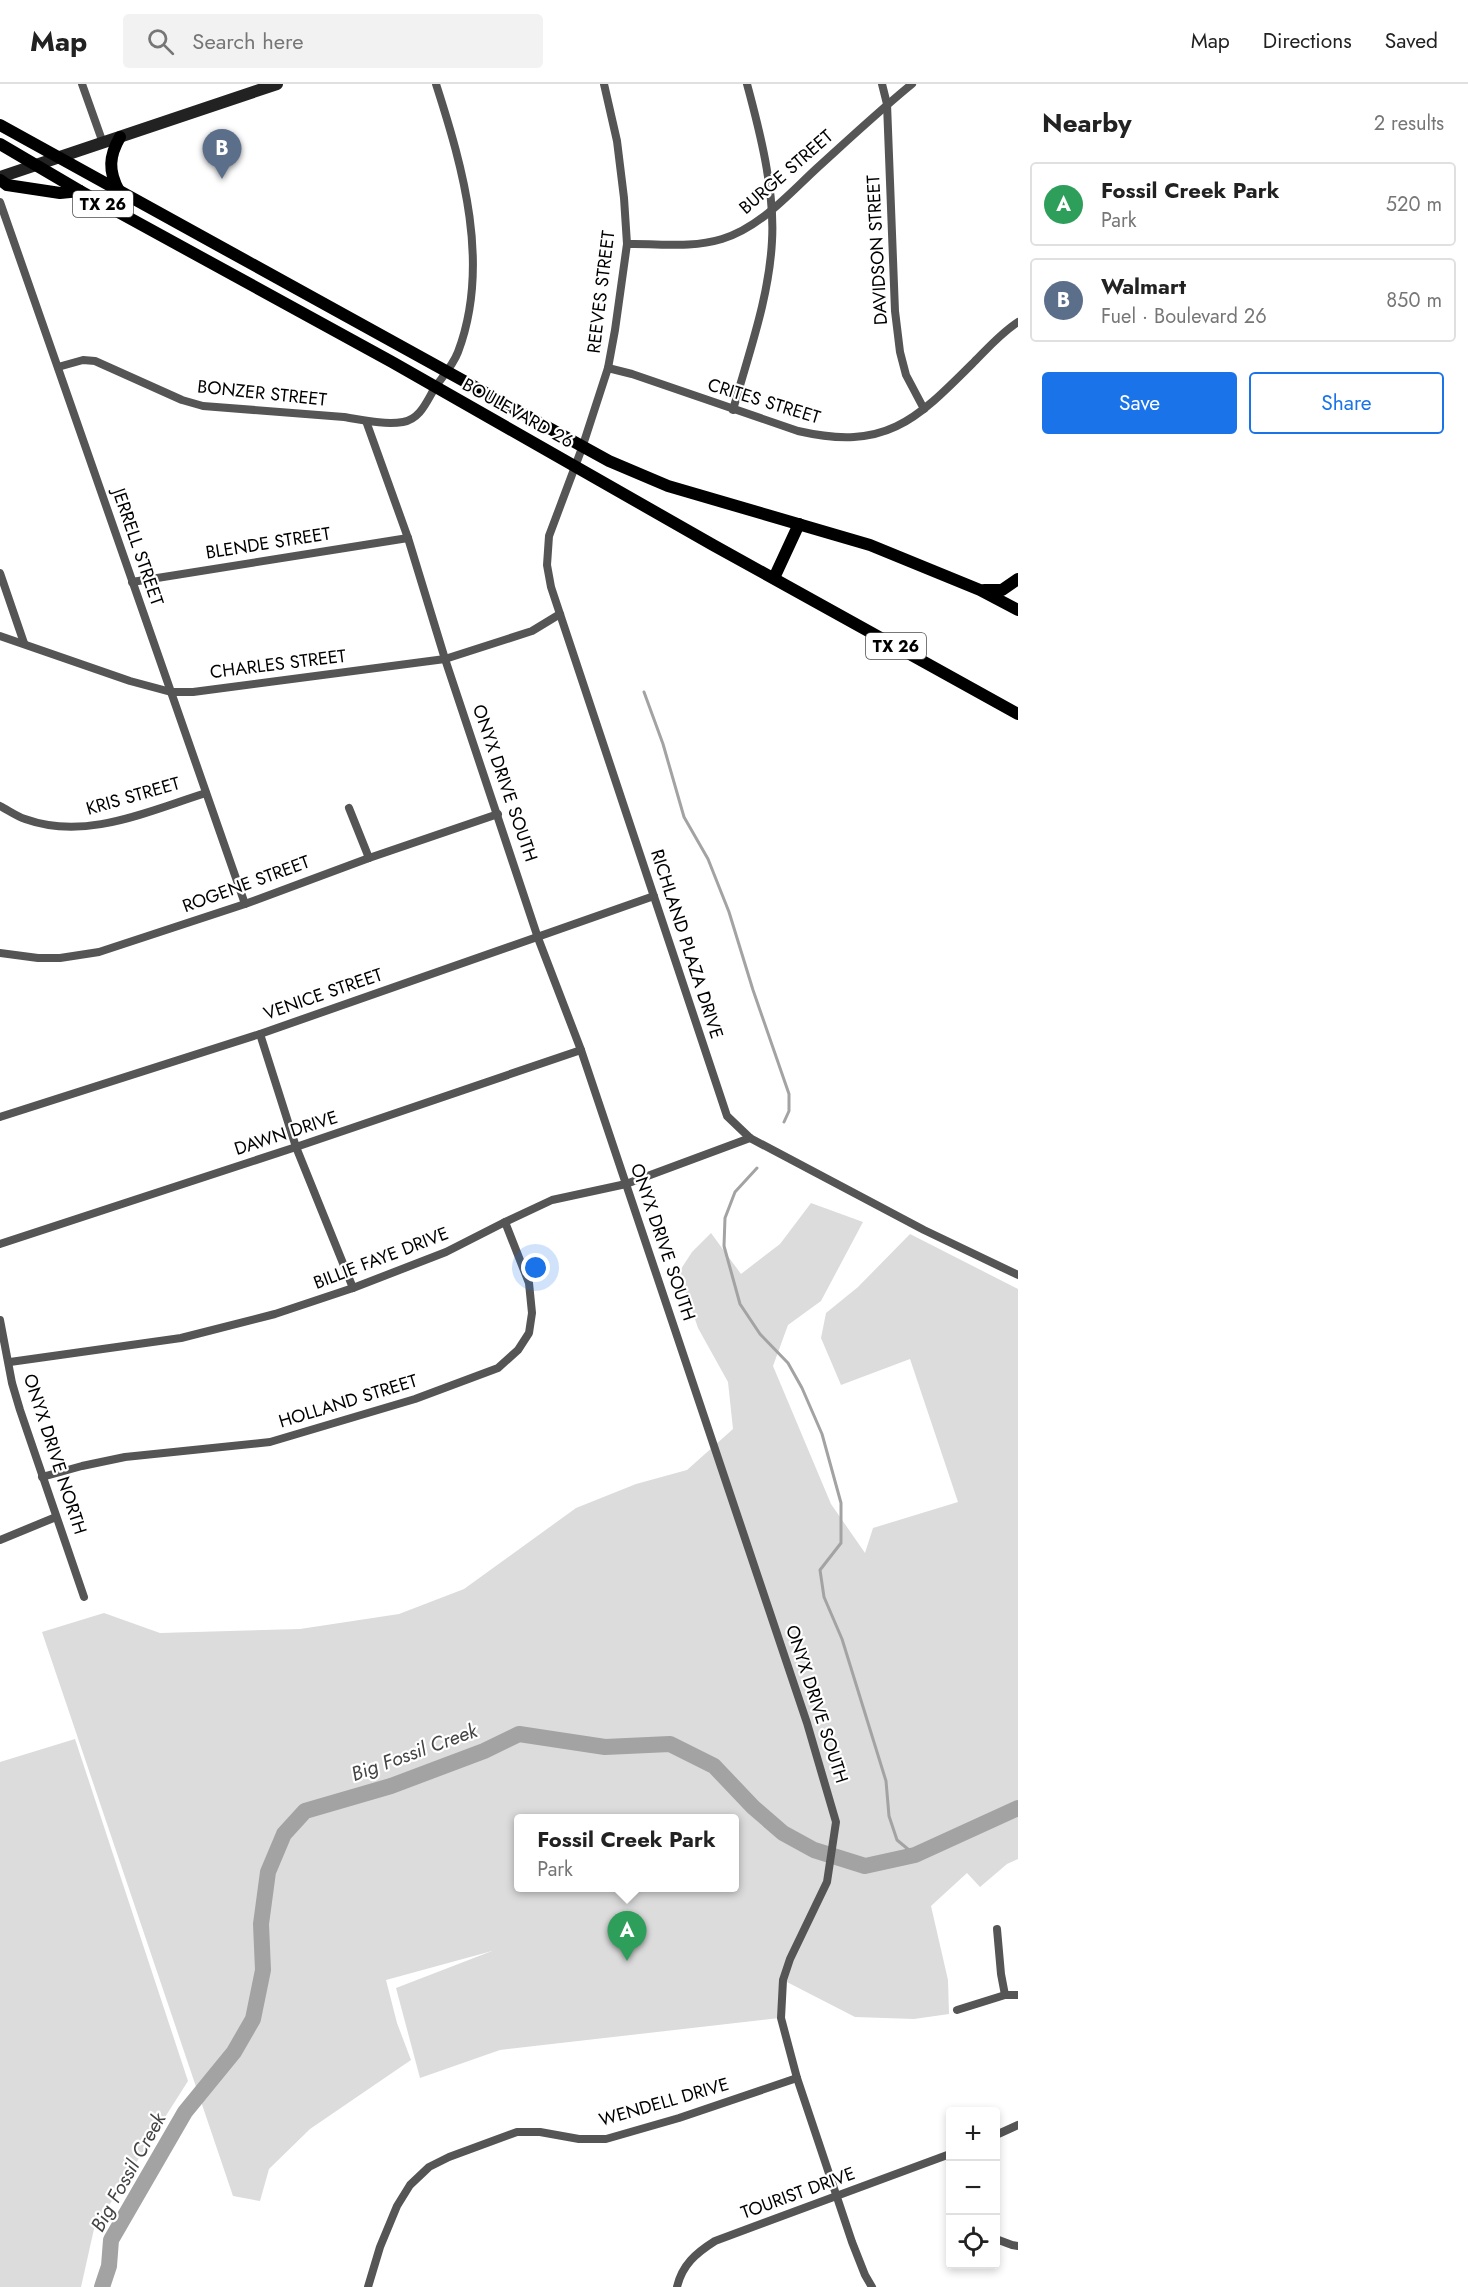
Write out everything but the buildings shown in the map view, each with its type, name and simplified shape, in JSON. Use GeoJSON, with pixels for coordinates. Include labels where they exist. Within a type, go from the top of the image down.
{"type":"FeatureCollection","features":[{"type":"Feature","properties":{"kind":"main road"},"geometry":{"type":"LineString","coordinates":[[80,191],[60,193],[7,185],[0,178],[120,137],[244,89],[277,84]]}},
{"type":"Feature","properties":{"kind":"main road","name":"BOULEVARD 26"},"geometry":{"type":"LineString","coordinates":[[0,125],[447,371],[582,448],[668,486],[870,545],[980,590],[1018,610]]}},
{"type":"Feature","properties":{"kind":"main road"},"geometry":{"type":"LineString","coordinates":[[120,137],[112,153],[110,166],[111,175],[120,192]]}},
{"type":"Feature","properties":{"kind":"main road","name":"BOULEVARD 26"},"geometry":{"type":"LineString","coordinates":[[0,144],[80,191],[436,387],[774,579],[1018,714]]}},
{"type":"Feature","properties":{"kind":"main road"},"geometry":{"type":"LineString","coordinates":[[244,282],[253,266]]}},
{"type":"Feature","properties":{"kind":"main road"},"geometry":{"type":"LineString","coordinates":[[774,579],[799,524]]}},
{"type":"Feature","properties":{"kind":"main road"},"geometry":{"type":"LineString","coordinates":[[980,590],[1002,590],[1018,579]]}},
{"type":"Feature","properties":{"kind":"street"},"geometry":{"type":"LineString","coordinates":[[82,84],[103,142]]}},
{"type":"Feature","properties":{"kind":"street","name":"BONZER STREET"},"geometry":{"type":"LineString","coordinates":[[58,367],[83,360],[94,361],[182,400],[203,406],[344,417],[366,421],[404,422],[420,414],[458,353],[470,303],[471,238],[463,174],[436,84]]}},
{"type":"Feature","properties":{"kind":"street","name":"REEVES STREET"},"geometry":{"type":"LineString","coordinates":[[576,466],[608,368],[627,244],[617,141],[604,84]]}},
{"type":"Feature","properties":{"kind":"street"},"geometry":{"type":"LineString","coordinates":[[734,410],[765,295],[772,242],[771,210],[764,158],[747,84]]}},
{"type":"Feature","properties":{"kind":"street","name":"DAVIDSON STREET"},"geometry":{"type":"LineString","coordinates":[[882,84],[887,104],[895,311],[900,352],[906,375],[924,409]]}},
{"type":"Feature","properties":{"kind":"street","name":"BURGE STREET"},"geometry":{"type":"LineString","coordinates":[[627,244],[692,246],[720,240],[746,228],[771,210],[912,84]]}},
{"type":"Feature","properties":{"kind":"street","name":"JERRELL STREET"},"geometry":{"type":"LineString","coordinates":[[0,202],[245,904]]}},
{"type":"Feature","properties":{"kind":"street","name":"CRITES STREET"},"geometry":{"type":"LineString","coordinates":[[608,368],[632,374],[798,431],[841,438],[877,434],[893,429],[916,416],[1000,335],[1018,322]]}},
{"type":"Feature","properties":{"kind":"street","name":"ONYX DRIVE SOUTH"},"geometry":{"type":"LineString","coordinates":[[366,421],[408,538],[445,659],[538,938],[581,1050],[807,1723],[836,1822],[827,1882],[790,1959],[783,1980],[781,2018],[797,2078],[837,2197],[865,2275],[872,2287]]}},
{"type":"Feature","properties":{"kind":"street","name":"RICHLAND PLAZA DRIVE"},"geometry":{"type":"LineString","coordinates":[[576,466],[549,536],[547,565],[551,587],[727,1116],[750,1138],[924,1230],[1018,1275]]}},
{"type":"Feature","properties":{"kind":"street","name":"BLENDE STREET"},"geometry":{"type":"LineString","coordinates":[[132,582],[408,538]]}},
{"type":"Feature","properties":{"kind":"street"},"geometry":{"type":"LineString","coordinates":[[0,573],[24,644]]}},
{"type":"Feature","properties":{"kind":"street","name":"CHARLES STREET"},"geometry":{"type":"LineString","coordinates":[[0,636],[130,681],[171,692],[193,692],[445,659],[532,631],[560,614]]}},
{"type":"Feature","properties":{"kind":"street","name":"KRIS STREET"},"geometry":{"type":"LineString","coordinates":[[0,806],[25,819],[83,828],[112,822],[206,792]]}},
{"type":"Feature","properties":{"kind":"street"},"geometry":{"type":"LineString","coordinates":[[350,808],[369,858]]}},
{"type":"Feature","properties":{"kind":"street","name":"ROGENE STREET"},"geometry":{"type":"LineString","coordinates":[[0,953],[38,958],[60,958],[99,952],[245,904],[498,814]]}},
{"type":"Feature","properties":{"kind":"street","name":"VENICE STREET"},"geometry":{"type":"LineString","coordinates":[[0,1117],[260,1034],[654,896]]}},
{"type":"Feature","properties":{"kind":"street"},"geometry":{"type":"LineString","coordinates":[[260,1034],[296,1148],[353,1288]]}},
{"type":"Feature","properties":{"kind":"street","name":"DAWN DRIVE"},"geometry":{"type":"LineString","coordinates":[[0,1244],[296,1148],[581,1050]]}},
{"type":"Feature","properties":{"kind":"street","name":"BILLIE FAYE DRIVE"},"geometry":{"type":"LineString","coordinates":[[10,1362],[180,1338],[275,1314],[353,1288],[455,1249],[552,1200],[626,1184],[750,1138]]}},
{"type":"Feature","properties":{"kind":"street","name":"HOLLAND STREET"},"geometry":{"type":"LineString","coordinates":[[42,1477],[125,1457],[270,1442],[415,1399],[498,1368],[518,1350],[529,1333],[533,1301],[529,1283],[505,1222]]}},
{"type":"Feature","properties":{"kind":"street","name":"ONYX DRIVE NORTH"},"geometry":{"type":"LineString","coordinates":[[0,1320],[15,1392],[84,1597]]}},
{"type":"Feature","properties":{"kind":"street"},"geometry":{"type":"LineString","coordinates":[[0,1540],[56,1517]]}},
{"type":"Feature","properties":{"kind":"street"},"geometry":{"type":"LineString","coordinates":[[998,1929],[1005,1995]]}},
{"type":"Feature","properties":{"kind":"street"},"geometry":{"type":"LineString","coordinates":[[957,2010],[1005,1995],[1018,1995]]}},
{"type":"Feature","properties":{"kind":"street","name":"WENDELL DRIVE"},"geometry":{"type":"LineString","coordinates":[[368,2287],[380,2247],[397,2206],[410,2185],[429,2167],[449,2157],[517,2132],[540,2132],[579,2139],[606,2139],[679,2118],[797,2078]]}},
{"type":"Feature","properties":{"kind":"street"},"geometry":{"type":"LineString","coordinates":[[1000,2133],[1018,2125]]}},
{"type":"Feature","properties":{"kind":"street","name":"TOURIST DRIVE"},"geometry":{"type":"LineString","coordinates":[[677,2287],[687,2264],[701,2249],[715,2241],[946,2157]]}},
{"type":"Feature","properties":{"kind":"street"},"geometry":{"type":"LineString","coordinates":[[1000,2240],[1018,2246]]}},
{"type":"Feature","properties":{"kind":"shaded area"},"geometry":{"type":"Polygon","coordinates":[[[811,1203],[863,1222],[821,1301],[788,1325],[773,1366],[831,1504],[865,1553],[873,1528],[958,1502],[910,1359],[841,1385],[821,1338],[826,1313],[858,1287],[910,1234],[1018,1289],[1018,1859],[1007,1864],[980,1887],[967,1873],[931,1906],[948,1980],[949,2014],[914,2019],[855,2017],[783,1980],[782,1974],[779,2018],[500,2050],[420,2078],[396,1988],[492,1951],[386,1980],[397,2023],[411,2060],[310,2129],[269,2169],[260,2201],[233,2196],[42,1632],[104,1613],[160,1633],[300,1629],[399,1614],[464,1589],[576,1508],[636,1484],[687,1470],[733,1429],[728,1382],[698,1328],[679,1272],[692,1252],[711,1233],[741,1274],[780,1244],[811,1203]]]}},
{"type":"Feature","properties":{"kind":"shaded area"},"geometry":{"type":"Polygon","coordinates":[[[75,1739],[188,2081],[94,2229],[81,2287],[0,2287],[0,1762],[75,1739]]]}},
{"type":"Feature","properties":{"kind":"waterway"},"geometry":{"type":"LineString","coordinates":[[644,692],[663,744],[684,817],[708,859],[729,912],[789,1094],[789,1111],[784,1122]]}},
{"type":"Feature","properties":{"kind":"waterway"},"geometry":{"type":"LineString","coordinates":[[757,1168],[735,1192],[725,1218],[724,1246],[740,1304],[760,1334],[788,1363],[802,1388],[822,1434],[841,1503],[841,1543],[820,1570],[824,1597],[842,1639],[886,1781],[889,1816],[897,1840],[915,1855]]}},
{"type":"Feature","properties":{"kind":"waterway","name":"Big Fossil Creek"},"geometry":{"type":"LineString","coordinates":[[102,2287],[109,2266],[111,2240],[185,2112],[234,2052],[253,2019],[263,1970],[261,1924],[268,1872],[284,1834],[305,1811],[391,1786],[484,1751],[519,1734],[605,1747],[670,1744],[714,1766],[753,1807],[783,1833],[814,1850],[865,1866],[915,1855],[1018,1808]]}},
{"type":"Feature","properties":{"kind":"place","name":"Walmart"},"geometry":{"type":"Point","coordinates":[222,179]}},
{"type":"Feature","properties":{"kind":"place","name":"Fossil Creek Park"},"geometry":{"type":"Point","coordinates":[627,1961]}}]}
